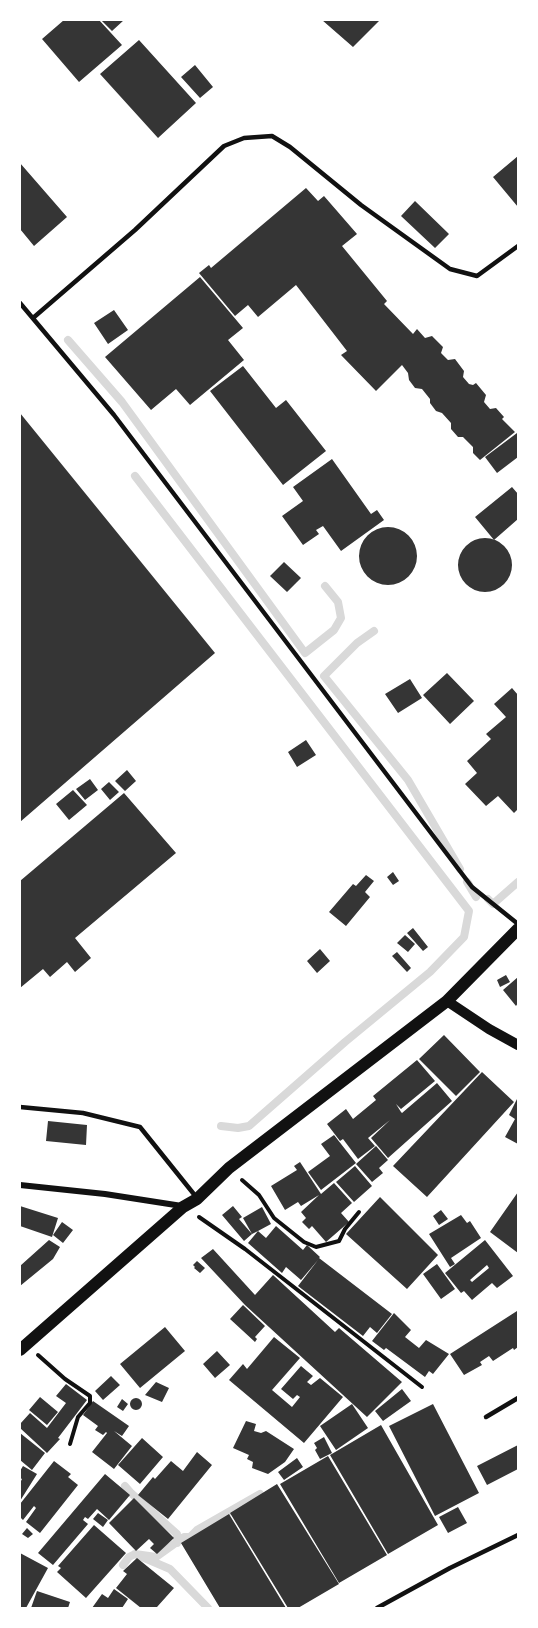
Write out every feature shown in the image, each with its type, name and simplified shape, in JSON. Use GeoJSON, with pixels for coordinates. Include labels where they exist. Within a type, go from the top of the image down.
{"type":"FeatureCollection","features":[{"type":"Feature","properties":{"kind":"main road"},"geometry":{"type":"LineString","coordinates":[[23,1348],[183,1207],[197,1199],[229,1168],[447,1001],[519,929]]}},
{"type":"Feature","properties":{"kind":"street"},"geometry":{"type":"LineString","coordinates":[[447,1001],[489,1029],[519,1045]]}},
{"type":"Feature","properties":{"kind":"street"},"geometry":{"type":"LineString","coordinates":[[20,1185],[105,1194],[183,1207]]}},
{"type":"Feature","properties":{"kind":"lane"},"geometry":{"type":"LineString","coordinates":[[33,318],[135,230],[224,146],[244,138],[272,135],[361,205],[450,269],[477,276],[519,246]]}},
{"type":"Feature","properties":{"kind":"lane"},"geometry":{"type":"LineString","coordinates":[[20,303],[114,415],[472,887],[519,924]]}},
{"type":"Feature","properties":{"kind":"lane"},"geometry":{"type":"LineString","coordinates":[[20,1107],[83,1113],[140,1127],[197,1199]]}},
{"type":"Feature","properties":{"kind":"lane"},"geometry":{"type":"LineString","coordinates":[[486,1417],[519,1398]]}},
{"type":"Feature","properties":{"kind":"lane"},"geometry":{"type":"LineString","coordinates":[[377,1608],[519,1535]]}},
{"type":"Feature","properties":{"kind":"path"},"geometry":{"type":"LineString","coordinates":[[229,1168],[259,1195],[274,1218],[304,1242],[316,1247],[339,1241],[345,1229],[359,1212]]}},
{"type":"Feature","properties":{"kind":"path"},"geometry":{"type":"LineString","coordinates":[[183,1207],[245,1249],[422,1387]]}},
{"type":"Feature","properties":{"kind":"path"},"geometry":{"type":"LineString","coordinates":[[23,1348],[90,1396],[90,1403],[78,1417],[70,1444]]}},
{"type":"Feature","properties":{"kind":"building"},"geometry":{"type":"Polygon","coordinates":[[[64,20],[99,20],[122,45],[79,82],[42,39],[64,20]]]}},
{"type":"Feature","properties":{"kind":"building"},"geometry":{"type":"Polygon","coordinates":[[[101,20],[124,20],[112,31],[101,20]]]}},
{"type":"Feature","properties":{"kind":"building"},"geometry":{"type":"Polygon","coordinates":[[[322,20],[380,20],[353,47],[322,20]]]}},
{"type":"Feature","properties":{"kind":"building"},"geometry":{"type":"Polygon","coordinates":[[[139,40],[196,103],[158,138],[100,74],[139,40]]]}},
{"type":"Feature","properties":{"kind":"building"},"geometry":{"type":"Polygon","coordinates":[[[195,65],[213,87],[200,98],[181,77],[195,65]]]}},
{"type":"Feature","properties":{"kind":"building"},"geometry":{"type":"Polygon","coordinates":[[[518,156],[518,207],[493,177],[518,156]]]}},
{"type":"Feature","properties":{"kind":"building"},"geometry":{"type":"Polygon","coordinates":[[[20,163],[67,217],[34,246],[20,229],[20,163]]]}},
{"type":"Feature","properties":{"kind":"building"},"geometry":{"type":"Polygon","coordinates":[[[306,188],[318,201],[324,196],[357,234],[342,246],[387,301],[384,304],[413,334],[417,329],[425,338],[432,336],[443,347],[441,353],[448,360],[455,359],[464,371],[463,377],[469,384],[476,383],[486,395],[484,402],[490,409],[496,408],[504,417],[502,419],[515,432],[480,460],[473,453],[473,447],[463,437],[458,437],[451,429],[451,423],[442,413],[436,411],[422,389],[415,388],[402,365],[376,391],[341,355],[347,351],[296,285],[258,317],[248,305],[235,316],[199,273],[209,265],[211,268],[306,188]]]}},
{"type":"Feature","properties":{"kind":"building"},"geometry":{"type":"Polygon","coordinates":[[[415,201],[449,234],[435,248],[401,216],[415,201]]]}},
{"type":"Feature","properties":{"kind":"building"},"geometry":{"type":"Polygon","coordinates":[[[200,277],[243,328],[228,340],[244,360],[190,405],[176,389],[151,410],[105,357],[200,277]]]}},
{"type":"Feature","properties":{"kind":"building"},"geometry":{"type":"Polygon","coordinates":[[[114,310],[128,330],[108,344],[94,323],[114,310]]]}},
{"type":"Feature","properties":{"kind":"building"},"geometry":{"type":"Polygon","coordinates":[[[243,366],[276,408],[286,400],[326,451],[283,485],[210,391],[243,366]]]}},
{"type":"Feature","properties":{"kind":"building"},"geometry":{"type":"Polygon","coordinates":[[[20,413],[215,653],[20,822],[20,413]]]}},
{"type":"Feature","properties":{"kind":"building"},"geometry":{"type":"Polygon","coordinates":[[[517,433],[518,457],[497,473],[485,457],[517,433]]]}},
{"type":"Feature","properties":{"kind":"building"},"geometry":{"type":"Polygon","coordinates":[[[332,459],[371,514],[377,510],[384,520],[341,551],[323,526],[316,530],[319,534],[303,545],[282,516],[303,501],[293,487],[332,459]]]}},
{"type":"Feature","properties":{"kind":"building"},"geometry":{"type":"Polygon","coordinates":[[[512,487],[518,494],[518,519],[494,540],[475,517],[512,487]]]}},
{"type":"Feature","properties":{"kind":"building"},"geometry":{"type":"Polygon","coordinates":[[[388,527],[399,529],[412,540],[417,556],[415,567],[404,580],[388,585],[377,583],[364,572],[359,556],[361,545],[372,532],[388,527]]]}},
{"type":"Feature","properties":{"kind":"building"},"geometry":{"type":"Polygon","coordinates":[[[485,538],[495,540],[504,546],[510,555],[512,565],[510,575],[504,584],[495,590],[485,592],[475,590],[466,584],[460,575],[458,565],[460,555],[466,546],[475,540],[485,538]]]}},
{"type":"Feature","properties":{"kind":"building"},"geometry":{"type":"Polygon","coordinates":[[[284,562],[301,578],[287,592],[270,576],[284,562]]]}},
{"type":"Feature","properties":{"kind":"building"},"geometry":{"type":"Polygon","coordinates":[[[447,673],[474,701],[450,724],[423,695],[447,673]]]}},
{"type":"Feature","properties":{"kind":"building"},"geometry":{"type":"Polygon","coordinates":[[[410,679],[422,698],[398,713],[385,694],[410,679]]]}},
{"type":"Feature","properties":{"kind":"building"},"geometry":{"type":"Polygon","coordinates":[[[512,688],[518,695],[518,809],[514,813],[498,796],[486,806],[465,784],[477,773],[467,761],[491,739],[486,734],[506,717],[494,704],[512,688]]]}},
{"type":"Feature","properties":{"kind":"building"},"geometry":{"type":"Polygon","coordinates":[[[306,740],[316,755],[297,767],[288,752],[306,740]]]}},
{"type":"Feature","properties":{"kind":"building"},"geometry":{"type":"Polygon","coordinates":[[[127,770],[136,781],[125,791],[115,781],[127,770]]]}},
{"type":"Feature","properties":{"kind":"building"},"geometry":{"type":"Polygon","coordinates":[[[90,779],[98,790],[85,800],[76,789],[90,779]]]}},
{"type":"Feature","properties":{"kind":"building"},"geometry":{"type":"Polygon","coordinates":[[[109,782],[119,792],[110,800],[101,789],[109,782]]]}},
{"type":"Feature","properties":{"kind":"building"},"geometry":{"type":"Polygon","coordinates":[[[73,790],[87,805],[69,820],[56,804],[73,790]]]}},
{"type":"Feature","properties":{"kind":"building"},"geometry":{"type":"Polygon","coordinates":[[[124,793],[176,853],[75,938],[91,958],[75,972],[67,962],[50,977],[43,969],[20,988],[20,881],[124,793]]]}},
{"type":"Feature","properties":{"kind":"building"},"geometry":{"type":"Polygon","coordinates":[[[393,872],[399,881],[393,885],[387,877],[393,872]]]}},
{"type":"Feature","properties":{"kind":"building"},"geometry":{"type":"Polygon","coordinates":[[[366,875],[374,881],[365,892],[370,897],[346,926],[329,912],[353,884],[356,886],[366,875]]]}},
{"type":"Feature","properties":{"kind":"building"},"geometry":{"type":"Polygon","coordinates":[[[413,928],[428,947],[423,951],[407,933],[413,928]]]}},
{"type":"Feature","properties":{"kind":"building"},"geometry":{"type":"Polygon","coordinates":[[[405,935],[415,944],[408,952],[397,943],[405,935]]]}},
{"type":"Feature","properties":{"kind":"building"},"geometry":{"type":"Polygon","coordinates":[[[320,949],[330,961],[317,973],[307,961],[320,949]]]}},
{"type":"Feature","properties":{"kind":"building"},"geometry":{"type":"Polygon","coordinates":[[[397,952],[411,968],[407,972],[392,956],[397,952]]]}},
{"type":"Feature","properties":{"kind":"building"},"geometry":{"type":"Polygon","coordinates":[[[506,975],[510,982],[500,987],[497,980],[506,975]]]}},
{"type":"Feature","properties":{"kind":"building"},"geometry":{"type":"Polygon","coordinates":[[[518,977],[518,1003],[516,1006],[503,990],[518,977]]]}},
{"type":"Feature","properties":{"kind":"building"},"geometry":{"type":"Polygon","coordinates":[[[444,1035],[480,1072],[456,1096],[419,1059],[444,1035]]]}},
{"type":"Feature","properties":{"kind":"building"},"geometry":{"type":"Polygon","coordinates":[[[417,1060],[435,1081],[401,1109],[396,1104],[401,1112],[437,1083],[452,1101],[388,1158],[371,1138],[390,1120],[368,1138],[375,1146],[358,1159],[343,1139],[340,1141],[327,1124],[346,1109],[353,1119],[376,1100],[373,1096],[417,1060]]]}},
{"type":"Feature","properties":{"kind":"building"},"geometry":{"type":"Polygon","coordinates":[[[482,1072],[514,1102],[427,1197],[393,1166],[482,1072]]]}},
{"type":"Feature","properties":{"kind":"building"},"geometry":{"type":"Polygon","coordinates":[[[518,1097],[518,1144],[505,1137],[515,1119],[509,1115],[518,1097]]]}},
{"type":"Feature","properties":{"kind":"building"},"geometry":{"type":"Polygon","coordinates":[[[48,1121],[87,1125],[86,1145],[46,1141],[48,1121]]]}},
{"type":"Feature","properties":{"kind":"building"},"geometry":{"type":"Polygon","coordinates":[[[334,1135],[356,1163],[321,1190],[308,1172],[330,1156],[321,1144],[334,1135]]]}},
{"type":"Feature","properties":{"kind":"building"},"geometry":{"type":"Polygon","coordinates":[[[376,1146],[388,1160],[379,1168],[383,1173],[372,1182],[356,1164],[376,1146]]]}},
{"type":"Feature","properties":{"kind":"building"},"geometry":{"type":"Polygon","coordinates":[[[300,1162],[321,1194],[334,1183],[352,1203],[341,1213],[349,1222],[326,1242],[312,1226],[309,1229],[302,1222],[306,1218],[301,1212],[319,1195],[301,1206],[298,1202],[285,1210],[271,1186],[297,1170],[294,1166],[300,1162]]]}},
{"type":"Feature","properties":{"kind":"building"},"geometry":{"type":"Polygon","coordinates":[[[355,1166],[372,1186],[354,1202],[336,1182],[355,1166]]]}},
{"type":"Feature","properties":{"kind":"building"},"geometry":{"type":"Polygon","coordinates":[[[518,1192],[518,1253],[490,1232],[518,1192]]]}},
{"type":"Feature","properties":{"kind":"building"},"geometry":{"type":"Polygon","coordinates":[[[380,1197],[438,1255],[407,1289],[346,1234],[380,1197]]]}},
{"type":"Feature","properties":{"kind":"building"},"geometry":{"type":"Polygon","coordinates":[[[20,1206],[58,1218],[52,1237],[20,1226],[20,1206]]]}},
{"type":"Feature","properties":{"kind":"building"},"geometry":{"type":"Polygon","coordinates":[[[233,1206],[242,1217],[239,1219],[252,1234],[244,1241],[222,1215],[233,1206]]]}},
{"type":"Feature","properties":{"kind":"building"},"geometry":{"type":"Polygon","coordinates":[[[262,1207],[271,1224],[252,1234],[243,1218],[262,1207]]]}},
{"type":"Feature","properties":{"kind":"building"},"geometry":{"type":"Polygon","coordinates":[[[441,1210],[448,1219],[439,1225],[433,1216],[441,1210]]]}},
{"type":"Feature","properties":{"kind":"building"},"geometry":{"type":"Polygon","coordinates":[[[461,1215],[467,1223],[470,1221],[481,1238],[451,1258],[455,1264],[450,1267],[429,1234],[461,1215]]]}},
{"type":"Feature","properties":{"kind":"building"},"geometry":{"type":"Polygon","coordinates":[[[62,1222],[73,1230],[63,1243],[53,1235],[62,1222]]]}},
{"type":"Feature","properties":{"kind":"building"},"geometry":{"type":"Polygon","coordinates":[[[276,1226],[303,1250],[307,1245],[319,1258],[392,1314],[377,1333],[370,1327],[363,1336],[298,1286],[318,1260],[301,1280],[286,1267],[282,1273],[248,1243],[258,1231],[266,1238],[276,1226]]]}},
{"type":"Feature","properties":{"kind":"building"},"geometry":{"type":"Polygon","coordinates":[[[49,1240],[60,1247],[53,1259],[20,1286],[20,1266],[49,1240]]]}},
{"type":"Feature","properties":{"kind":"building"},"geometry":{"type":"Polygon","coordinates":[[[485,1240],[513,1276],[497,1288],[492,1283],[472,1300],[464,1291],[461,1293],[445,1273],[485,1240]],[[487,1265],[470,1280],[472,1282],[489,1268],[487,1265]]]}},
{"type":"Feature","properties":{"kind":"building"},"geometry":{"type":"Polygon","coordinates":[[[213,1249],[255,1295],[273,1275],[335,1332],[339,1328],[402,1382],[367,1417],[245,1305],[201,1258],[213,1249]]]}},
{"type":"Feature","properties":{"kind":"building"},"geometry":{"type":"Polygon","coordinates":[[[197,1261],[205,1268],[200,1273],[193,1265],[197,1261]]]}},
{"type":"Feature","properties":{"kind":"building"},"geometry":{"type":"Polygon","coordinates":[[[437,1264],[455,1289],[441,1299],[423,1274],[437,1264]]]}},
{"type":"Feature","properties":{"kind":"building"},"geometry":{"type":"Polygon","coordinates":[[[243,1305],[265,1326],[255,1337],[257,1339],[255,1342],[230,1319],[243,1305]]]}},
{"type":"Feature","properties":{"kind":"building"},"geometry":{"type":"Polygon","coordinates":[[[517,1311],[518,1347],[493,1361],[489,1356],[480,1362],[482,1365],[464,1375],[450,1354],[517,1311]]]}},
{"type":"Feature","properties":{"kind":"building"},"geometry":{"type":"Polygon","coordinates":[[[394,1313],[411,1330],[405,1337],[419,1348],[426,1340],[449,1354],[433,1374],[429,1371],[425,1377],[386,1348],[384,1350],[372,1341],[394,1313]]]}},
{"type":"Feature","properties":{"kind":"building"},"geometry":{"type":"Polygon","coordinates":[[[165,1327],[185,1351],[140,1388],[120,1364],[165,1327]]]}},
{"type":"Feature","properties":{"kind":"building"},"geometry":{"type":"Polygon","coordinates":[[[274,1337],[300,1358],[272,1390],[292,1407],[300,1397],[297,1395],[293,1399],[281,1389],[301,1366],[313,1376],[307,1382],[311,1385],[320,1378],[343,1397],[304,1443],[229,1380],[243,1364],[247,1369],[274,1337]]]}},
{"type":"Feature","properties":{"kind":"building"},"geometry":{"type":"Polygon","coordinates":[[[217,1351],[230,1365],[215,1378],[203,1364],[217,1351]]]}},
{"type":"Feature","properties":{"kind":"building"},"geometry":{"type":"Polygon","coordinates":[[[111,1376],[120,1385],[103,1400],[95,1391],[111,1376]]]}},
{"type":"Feature","properties":{"kind":"building"},"geometry":{"type":"Polygon","coordinates":[[[156,1382],[169,1388],[162,1402],[145,1395],[156,1382]]]}},
{"type":"Feature","properties":{"kind":"building"},"geometry":{"type":"Polygon","coordinates":[[[66,1384],[87,1400],[58,1438],[60,1439],[47,1453],[20,1428],[20,1424],[30,1413],[47,1428],[66,1403],[56,1396],[66,1384]]]}},
{"type":"Feature","properties":{"kind":"building"},"geometry":{"type":"Polygon","coordinates":[[[402,1389],[411,1401],[383,1421],[375,1411],[402,1389]]]}},
{"type":"Feature","properties":{"kind":"building"},"geometry":{"type":"Polygon","coordinates":[[[40,1397],[58,1412],[47,1425],[29,1410],[40,1397]]]}},
{"type":"Feature","properties":{"kind":"building"},"geometry":{"type":"Polygon","coordinates":[[[138,1398],[142,1404],[138,1410],[134,1410],[130,1402],[138,1398]]]}},
{"type":"Feature","properties":{"kind":"building"},"geometry":{"type":"Polygon","coordinates":[[[122,1399],[128,1404],[123,1411],[117,1407],[122,1399]]]}},
{"type":"Feature","properties":{"kind":"building"},"geometry":{"type":"Polygon","coordinates":[[[93,1401],[129,1426],[122,1436],[114,1431],[132,1446],[114,1469],[92,1452],[107,1433],[103,1435],[95,1430],[98,1426],[83,1415],[93,1401]]]}},
{"type":"Feature","properties":{"kind":"building"},"geometry":{"type":"Polygon","coordinates":[[[352,1404],[368,1428],[336,1450],[320,1426],[352,1404]]]}},
{"type":"Feature","properties":{"kind":"building"},"geometry":{"type":"Polygon","coordinates":[[[433,1404],[479,1493],[435,1516],[389,1426],[433,1404]]]}},
{"type":"Feature","properties":{"kind":"building"},"geometry":{"type":"Polygon","coordinates":[[[246,1421],[256,1424],[254,1431],[261,1433],[266,1431],[294,1449],[285,1462],[268,1474],[252,1468],[253,1462],[247,1459],[249,1455],[233,1448],[246,1421]]]}},
{"type":"Feature","properties":{"kind":"building"},"geometry":{"type":"Polygon","coordinates":[[[381,1425],[438,1525],[388,1554],[330,1455],[381,1425]]]}},
{"type":"Feature","properties":{"kind":"building"},"geometry":{"type":"Polygon","coordinates":[[[20,1433],[45,1453],[32,1470],[20,1460],[20,1433]]]}},
{"type":"Feature","properties":{"kind":"building"},"geometry":{"type":"Polygon","coordinates":[[[324,1437],[332,1453],[320,1459],[314,1443],[324,1437]]]}},
{"type":"Feature","properties":{"kind":"building"},"geometry":{"type":"Polygon","coordinates":[[[142,1438],[163,1457],[140,1484],[118,1465],[142,1438]]]}},
{"type":"Feature","properties":{"kind":"building"},"geometry":{"type":"Polygon","coordinates":[[[518,1445],[518,1469],[487,1485],[477,1466],[518,1445]]]}},
{"type":"Feature","properties":{"kind":"building"},"geometry":{"type":"Polygon","coordinates":[[[197,1452],[212,1465],[168,1519],[138,1495],[171,1461],[183,1471],[197,1452]]]}},
{"type":"Feature","properties":{"kind":"building"},"geometry":{"type":"Polygon","coordinates":[[[328,1456],[387,1555],[339,1583],[280,1484],[328,1456]]]}},
{"type":"Feature","properties":{"kind":"building"},"geometry":{"type":"Polygon","coordinates":[[[297,1458],[303,1467],[284,1480],[278,1472],[297,1458]]]}},
{"type":"Feature","properties":{"kind":"building"},"geometry":{"type":"Polygon","coordinates":[[[54,1461],[71,1474],[68,1477],[78,1485],[40,1533],[26,1522],[36,1508],[34,1506],[23,1520],[20,1517],[20,1504],[54,1461]]]}},
{"type":"Feature","properties":{"kind":"building"},"geometry":{"type":"Polygon","coordinates":[[[23,1466],[37,1474],[20,1501],[22,1479],[20,1471],[23,1466]]]}},
{"type":"Feature","properties":{"kind":"building"},"geometry":{"type":"Polygon","coordinates":[[[105,1474],[130,1495],[109,1520],[97,1509],[88,1519],[85,1517],[83,1520],[88,1524],[53,1565],[38,1553],[105,1474]]]}},
{"type":"Feature","properties":{"kind":"building"},"geometry":{"type":"Polygon","coordinates":[[[277,1484],[339,1584],[298,1608],[288,1608],[230,1513],[277,1484]]]}},
{"type":"Feature","properties":{"kind":"building"},"geometry":{"type":"Polygon","coordinates":[[[134,1498],[174,1538],[157,1554],[150,1548],[154,1544],[149,1539],[136,1551],[109,1523],[134,1498]]]}},
{"type":"Feature","properties":{"kind":"building"},"geometry":{"type":"Polygon","coordinates":[[[458,1507],[467,1523],[448,1533],[439,1517],[458,1507]]]}},
{"type":"Feature","properties":{"kind":"building"},"geometry":{"type":"Polygon","coordinates":[[[98,1513],[108,1520],[103,1527],[93,1519],[98,1513]]]}},
{"type":"Feature","properties":{"kind":"building"},"geometry":{"type":"Polygon","coordinates":[[[229,1514],[286,1608],[220,1608],[181,1543],[229,1514]]]}},
{"type":"Feature","properties":{"kind":"building"},"geometry":{"type":"Polygon","coordinates":[[[94,1525],[126,1553],[86,1598],[57,1572],[61,1568],[58,1566],[94,1525]]]}},
{"type":"Feature","properties":{"kind":"building"},"geometry":{"type":"Polygon","coordinates":[[[27,1528],[33,1534],[28,1538],[22,1534],[27,1528]]]}},
{"type":"Feature","properties":{"kind":"building"},"geometry":{"type":"Polygon","coordinates":[[[20,1553],[48,1568],[26,1608],[20,1608],[20,1553]]]}},
{"type":"Feature","properties":{"kind":"building"},"geometry":{"type":"Polygon","coordinates":[[[137,1558],[174,1588],[157,1607],[159,1608],[141,1608],[116,1588],[127,1574],[123,1571],[137,1558]]]}},
{"type":"Feature","properties":{"kind":"building"},"geometry":{"type":"Polygon","coordinates":[[[114,1589],[128,1599],[122,1608],[92,1608],[102,1594],[108,1598],[114,1589]]]}},
{"type":"Feature","properties":{"kind":"building"},"geometry":{"type":"Polygon","coordinates":[[[37,1591],[70,1602],[68,1608],[31,1608],[37,1591]]]}},
{"type":"Feature","properties":{"kind":"waterway"},"geometry":{"type":"LineString","coordinates":[[68,340],[122,402],[305,653],[334,630],[341,618],[338,602],[325,586]]}},
{"type":"Feature","properties":{"kind":"waterway"},"geometry":{"type":"LineString","coordinates":[[135,476],[469,911],[464,937],[430,972],[249,1126],[238,1128],[221,1126]]}},
{"type":"Feature","properties":{"kind":"waterway"},"geometry":{"type":"LineString","coordinates":[[374,631],[357,643],[324,676],[408,780],[460,869]]}},
{"type":"Feature","properties":{"kind":"waterway"},"geometry":{"type":"LineString","coordinates":[[467,882],[476,897],[468,883]]}},
{"type":"Feature","properties":{"kind":"waterway"},"geometry":{"type":"LineString","coordinates":[[488,899],[493,904],[518,882]]}},
{"type":"Feature","properties":{"kind":"waterway"},"geometry":{"type":"LineString","coordinates":[[125,1486],[177,1534],[177,1543]]}},
{"type":"Feature","properties":{"kind":"waterway"},"geometry":{"type":"LineString","coordinates":[[135,1554],[156,1557],[184,1537],[190,1537],[197,1530],[260,1494]]}},
{"type":"Feature","properties":{"kind":"waterway"},"geometry":{"type":"LineString","coordinates":[[123,1565],[129,1557],[135,1554],[170,1569],[208,1608]]}}]}
